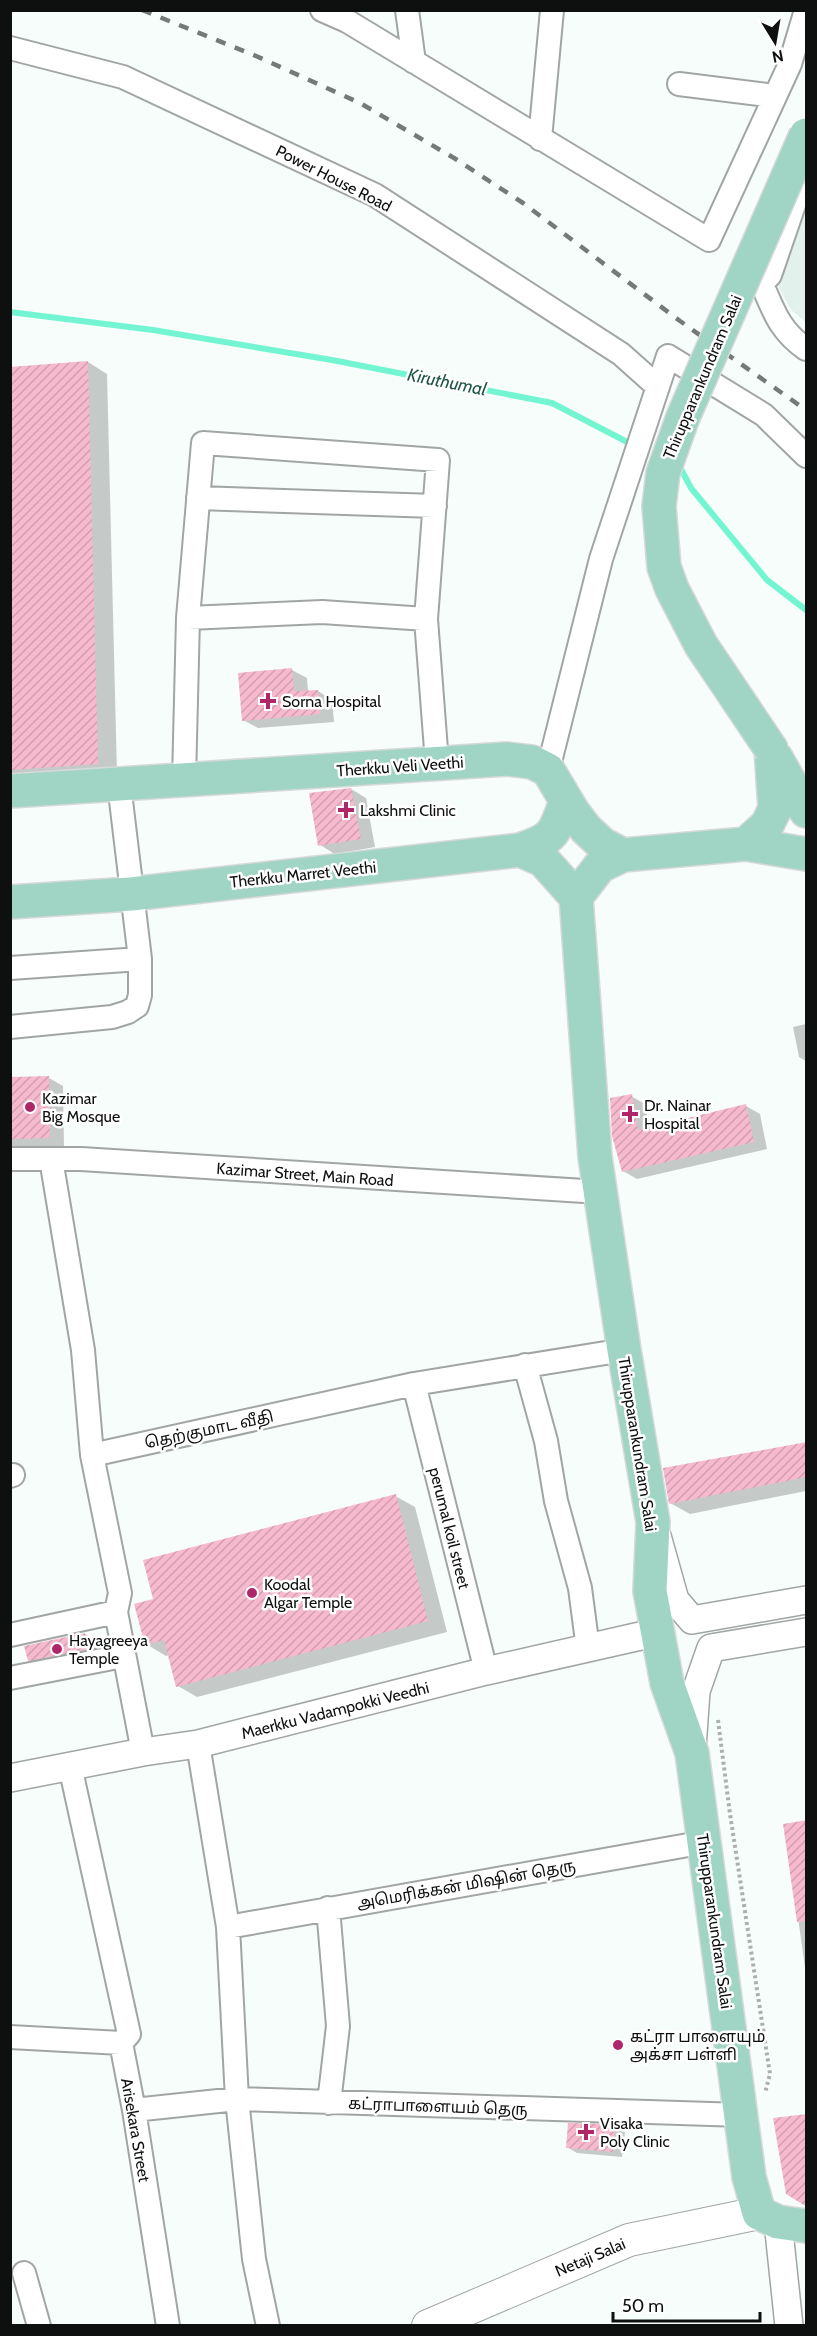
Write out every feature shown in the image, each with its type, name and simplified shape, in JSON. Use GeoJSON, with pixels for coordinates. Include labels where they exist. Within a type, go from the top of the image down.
{"type":"FeatureCollection","features":[{"type":"Feature","properties":{"kind":"main road","name":"Thirupparankundram Salai"},"geometry":{"type":"LineString","coordinates":[[807,135],[683,417],[663,473],[659,506],[664,567],[672,589],[701,645],[771,749],[807,811]]}},
{"type":"Feature","properties":{"kind":"main road"},"geometry":{"type":"LineString","coordinates":[[746,844],[767,825],[775,809],[771,749]]}},
{"type":"Feature","properties":{"kind":"main road","name":"Therkku Veli Veethi"},"geometry":{"type":"LineString","coordinates":[[10,791],[507,759],[532,762],[548,770]]}},
{"type":"Feature","properties":{"kind":"main road"},"geometry":{"type":"LineString","coordinates":[[548,770],[586,829],[602,844],[623,855]]}},
{"type":"Feature","properties":{"kind":"main road","name":"Therkku Marret Veethi"},"geometry":{"type":"LineString","coordinates":[[10,902],[131,894],[520,850],[543,842],[554,832],[566,801]]}},
{"type":"Feature","properties":{"kind":"main road"},"geometry":{"type":"LineString","coordinates":[[520,850],[543,860],[576,897],[600,866],[623,855],[746,844],[807,854]]}},
{"type":"Feature","properties":{"kind":"main road","name":"Thirupparankundram Salai"},"geometry":{"type":"LineString","coordinates":[[576,897],[595,1157],[653,1522],[650,1591],[667,1683],[692,1753],[705,1842],[753,2109],[749,2177],[781,2220]]}},
{"type":"Feature","properties":{"kind":"main road","name":"Netaji Salai"},"geometry":{"type":"LineString","coordinates":[[428,2325],[465,2318],[629,2240],[781,2220]]}},
{"type":"Feature","properties":{"kind":"street"},"geometry":{"type":"LineString","coordinates":[[322,10],[347,21],[709,240],[790,63],[806,10]]}},
{"type":"Feature","properties":{"kind":"street"},"geometry":{"type":"LineString","coordinates":[[408,10],[414,62]]}},
{"type":"Feature","properties":{"kind":"street"},"geometry":{"type":"LineString","coordinates":[[540,139],[552,10]]}},
{"type":"Feature","properties":{"kind":"street","name":"Power House Road"},"geometry":{"type":"LineString","coordinates":[[10,48],[123,78],[375,195],[621,354],[658,387]]}},
{"type":"Feature","properties":{"kind":"street"},"geometry":{"type":"LineString","coordinates":[[679,84],[775,96]]}},
{"type":"Feature","properties":{"kind":"street"},"geometry":{"type":"LineString","coordinates":[[807,170],[770,275],[762,284],[776,318],[787,334],[807,349]]}},
{"type":"Feature","properties":{"kind":"street"},"geometry":{"type":"LineString","coordinates":[[548,770],[601,559],[668,356],[764,415],[807,456]]}},
{"type":"Feature","properties":{"kind":"street"},"geometry":{"type":"LineString","coordinates":[[184,780],[188,618],[203,443],[438,460],[426,619],[437,763]]}},
{"type":"Feature","properties":{"kind":"street"},"geometry":{"type":"LineString","coordinates":[[198,498],[435,506]]}},
{"type":"Feature","properties":{"kind":"street"},"geometry":{"type":"LineString","coordinates":[[188,618],[322,612],[426,619]]}},
{"type":"Feature","properties":{"kind":"street"},"geometry":{"type":"LineString","coordinates":[[10,1026],[112,1017],[128,1012],[137,1006],[140,994],[140,959],[119,784]]}},
{"type":"Feature","properties":{"kind":"street"},"geometry":{"type":"LineString","coordinates":[[10,968],[140,959]]}},
{"type":"Feature","properties":{"kind":"street","name":"Kazimar Street, Main Road"},"geometry":{"type":"LineString","coordinates":[[10,1159],[81,1159],[600,1192]]}},
{"type":"Feature","properties":{"kind":"street"},"geometry":{"type":"LineString","coordinates":[[51,1159],[84,1350],[92,1455],[120,1593],[116,1612],[143,1752]]}},
{"type":"Feature","properties":{"kind":"street","name":"தெற்குமாட வீதி"},"geometry":{"type":"LineString","coordinates":[[92,1455],[414,1384],[624,1350]]}},
{"type":"Feature","properties":{"kind":"street"},"geometry":{"type":"LineString","coordinates":[[525,1365],[546,1441],[556,1501],[580,1588],[588,1649]]}},
{"type":"Feature","properties":{"kind":"street","name":"perumal koil street"},"geometry":{"type":"LineString","coordinates":[[414,1384],[486,1671]]}},
{"type":"Feature","properties":{"kind":"street"},"geometry":{"type":"LineString","coordinates":[[653,1522],[675,1600],[692,1620],[807,1600]]}},
{"type":"Feature","properties":{"kind":"street"},"geometry":{"type":"LineString","coordinates":[[10,1635],[116,1612]]}},
{"type":"Feature","properties":{"kind":"street","name":"Maerkku Vadampokki Veedhi"},"geometry":{"type":"LineString","coordinates":[[10,1778],[143,1752],[198,1744],[486,1671],[658,1632]]}},
{"type":"Feature","properties":{"kind":"street"},"geometry":{"type":"LineString","coordinates":[[692,1753],[696,1691],[711,1648],[807,1632]]}},
{"type":"Feature","properties":{"kind":"street"},"geometry":{"type":"LineString","coordinates":[[10,1678],[123,1656]]}},
{"type":"Feature","properties":{"kind":"street"},"geometry":{"type":"LineString","coordinates":[[198,1744],[228,1927],[237,2099],[254,2259],[268,2325]]}},
{"type":"Feature","properties":{"kind":"street","name":"Arisekara Street"},"geometry":{"type":"LineString","coordinates":[[70,1766],[129,2034],[121,2043],[134,2110],[168,2325]]}},
{"type":"Feature","properties":{"kind":"street","name":"அமெரிக்கன் மிஷின் தெரு"},"geometry":{"type":"LineString","coordinates":[[228,1927],[705,1842]]}},
{"type":"Feature","properties":{"kind":"street"},"geometry":{"type":"LineString","coordinates":[[328,1908],[338,2026],[329,2103]]}},
{"type":"Feature","properties":{"kind":"street"},"geometry":{"type":"LineString","coordinates":[[10,2037],[121,2043]]}},
{"type":"Feature","properties":{"kind":"street","name":"கட்ராபாளையம் தெரு"},"geometry":{"type":"LineString","coordinates":[[134,2110],[237,2099],[329,2103],[753,2109]]}},
{"type":"Feature","properties":{"kind":"street"},"geometry":{"type":"LineString","coordinates":[[781,2220],[789,2325]]}},
{"type":"Feature","properties":{"kind":"street"},"geometry":{"type":"LineString","coordinates":[[24,2273],[39,2325]]}},
{"type":"Feature","properties":{"kind":"path"},"geometry":{"type":"LineString","coordinates":[[718,1715],[730,1814],[770,2074],[753,2109]]}},
{"type":"Feature","properties":{"kind":"shaded area"},"geometry":{"type":"Polygon","coordinates":[[[806,197],[806,322],[791,310],[779,288],[779,265],[806,197]]]}},
{"type":"Feature","properties":{"kind":"building"},"geometry":{"type":"Polygon","coordinates":[[[88,361],[98,764],[10,770],[10,367],[88,361]]]}},
{"type":"Feature","properties":{"kind":"building"},"geometry":{"type":"Polygon","coordinates":[[[292,668],[294,691],[318,690],[320,714],[242,721],[238,673],[292,668]]]}},
{"type":"Feature","properties":{"kind":"building"},"geometry":{"type":"Polygon","coordinates":[[[351,788],[361,839],[318,846],[309,793],[351,788]]]}},
{"type":"Feature","properties":{"kind":"building","name":"Kazimar Big Mosque"},"geometry":{"type":"Polygon","coordinates":[[[49,1076],[50,1138],[10,1139],[10,1077],[49,1076]]]}},
{"type":"Feature","properties":{"kind":"building"},"geometry":{"type":"Polygon","coordinates":[[[632,1094],[638,1130],[746,1104],[754,1142],[622,1172],[612,1136],[610,1098],[632,1094]]]}},
{"type":"Feature","properties":{"kind":"building"},"geometry":{"type":"Polygon","coordinates":[[[807,1442],[807,1477],[669,1504],[663,1468],[807,1442]]]}},
{"type":"Feature","properties":{"kind":"building","name":"Koodal Algar Temple"},"geometry":{"type":"Polygon","coordinates":[[[396,1494],[428,1621],[176,1687],[164,1640],[145,1645],[134,1604],[153,1599],[143,1560],[396,1494]]]}},
{"type":"Feature","properties":{"kind":"building"},"geometry":{"type":"Polygon","coordinates":[[[85,1633],[89,1649],[28,1661],[24,1646],[85,1633]]]}},
{"type":"Feature","properties":{"kind":"building"},"geometry":{"type":"Polygon","coordinates":[[[807,1820],[807,1921],[797,1922],[783,1824],[807,1820]]]}},
{"type":"Feature","properties":{"kind":"building"},"geometry":{"type":"Polygon","coordinates":[[[807,2114],[807,2207],[786,2194],[773,2118],[807,2114]]]}},
{"type":"Feature","properties":{"kind":"building"},"geometry":{"type":"Polygon","coordinates":[[[568,2123],[615,2124],[613,2152],[566,2148],[568,2123]]]}},
{"type":"Feature","properties":{"kind":"waterway","name":"Kiruthumal"},"geometry":{"type":"LineString","coordinates":[[10,312],[153,330],[332,360],[552,403],[633,445]]}},
{"type":"Feature","properties":{"kind":"waterway","name":"Kiruthumal"},"geometry":{"type":"LineString","coordinates":[[675,466],[681,469],[691,488],[767,580],[806,610]]}},
{"type":"Feature","properties":{"kind":"railway"},"geometry":{"type":"LineString","coordinates":[[142,10],[256,56],[360,103],[454,158],[523,203],[680,321],[806,410]]}},
{"type":"Feature","properties":{"kind":"place","name":"Sorna Hospital"},"geometry":{"type":"Point","coordinates":[268,701]}},
{"type":"Feature","properties":{"kind":"place","name":"Lakshmi Clinic"},"geometry":{"type":"Point","coordinates":[346,810]}},
{"type":"Feature","properties":{"kind":"place","name":"Kazimar Big Mosque"},"geometry":{"type":"Point","coordinates":[30,1107]}},
{"type":"Feature","properties":{"kind":"place","name":"Dr. Nainar Hospital"},"geometry":{"type":"Point","coordinates":[630,1114]}},
{"type":"Feature","properties":{"kind":"place","name":"Koodal Algar Temple"},"geometry":{"type":"Point","coordinates":[252,1593]}},
{"type":"Feature","properties":{"kind":"place","name":"Hayagreeya Temple"},"geometry":{"type":"Point","coordinates":[57,1649]}},
{"type":"Feature","properties":{"kind":"place","name":"கட்ரா பாளையும் அக்சா பள்ளி"},"geometry":{"type":"Point","coordinates":[618,2045]}},
{"type":"Feature","properties":{"kind":"place","name":"Visaka Poly Clinic"},"geometry":{"type":"Point","coordinates":[586,2132]}}]}
